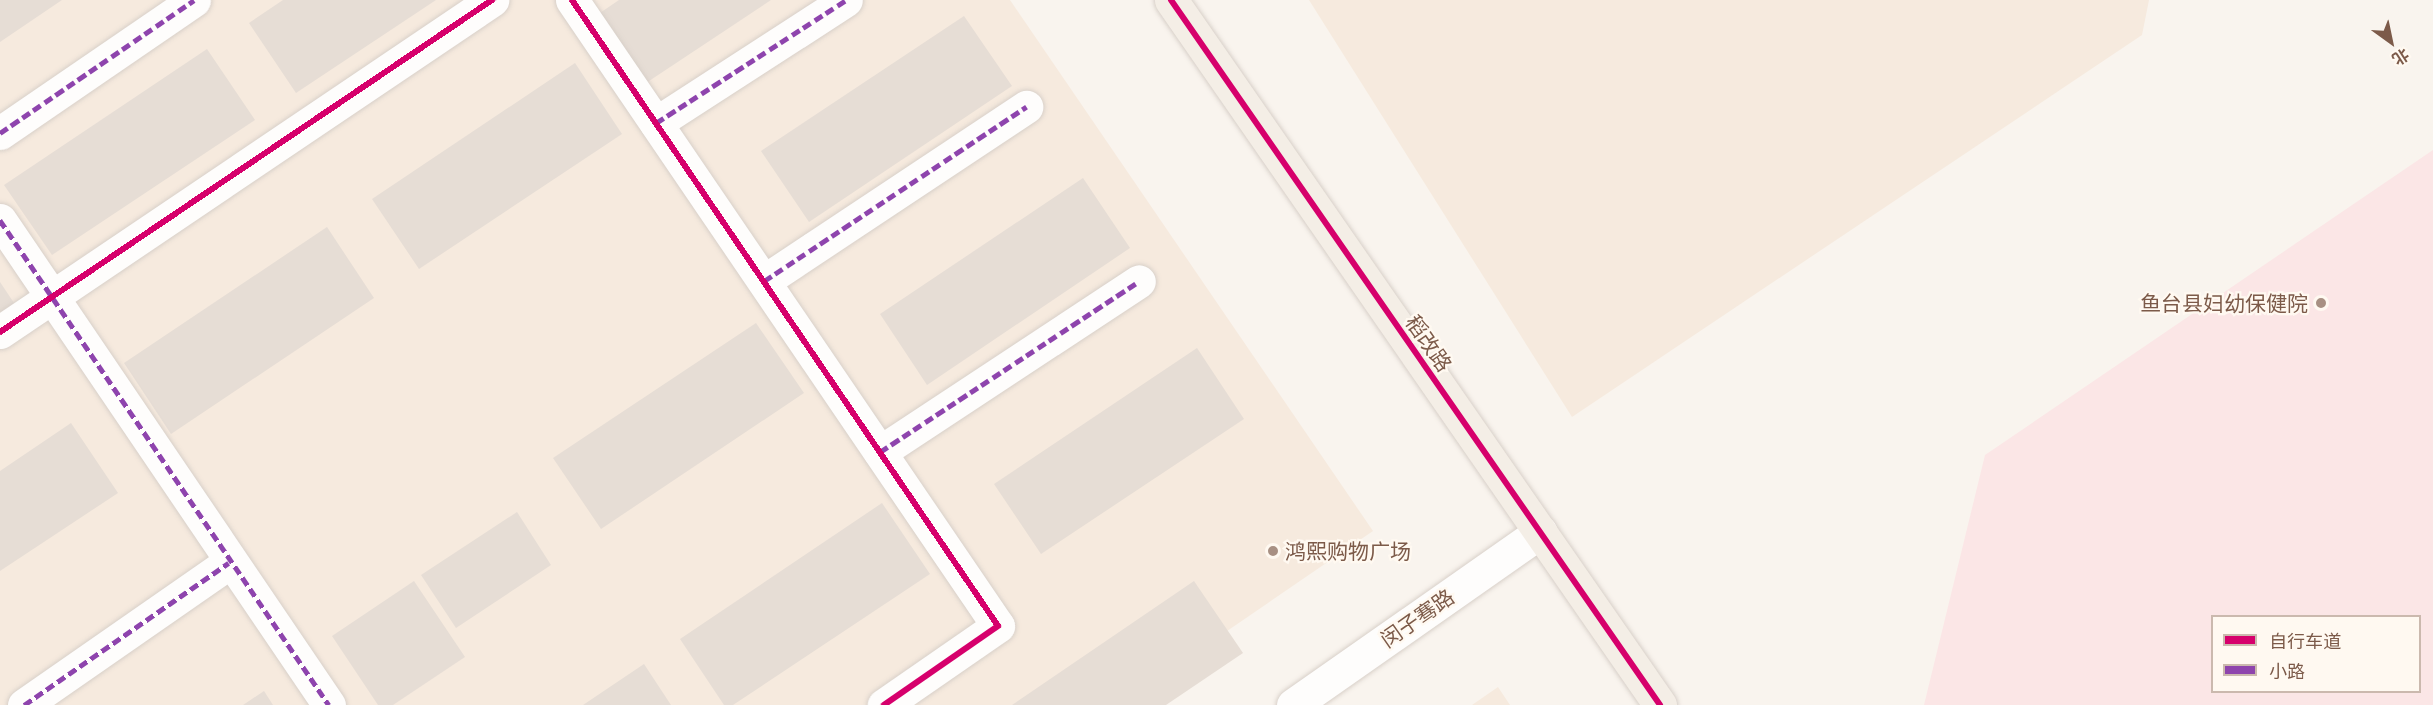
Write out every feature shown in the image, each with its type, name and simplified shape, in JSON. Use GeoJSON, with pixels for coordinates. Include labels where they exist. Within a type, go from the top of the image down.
{"type":"FeatureCollection","features":[{"type":"Feature","properties":{"kind":"main road","name":"稻改路"},"geometry":{"type":"LineString","coordinates":[[1171,0],[1660,705]]}},
{"type":"Feature","properties":{"kind":"street"},"geometry":{"type":"LineString","coordinates":[[0,133],[194,0]]}},
{"type":"Feature","properties":{"kind":"street"},"geometry":{"type":"LineString","coordinates":[[0,332],[492,0]]}},
{"type":"Feature","properties":{"kind":"street"},"geometry":{"type":"LineString","coordinates":[[572,0],[998,626],[884,705]]}},
{"type":"Feature","properties":{"kind":"street"},"geometry":{"type":"LineString","coordinates":[[656,123],[846,0]]}},
{"type":"Feature","properties":{"kind":"street"},"geometry":{"type":"LineString","coordinates":[[764,281],[1026,107]]}},
{"type":"Feature","properties":{"kind":"street"},"geometry":{"type":"LineString","coordinates":[[0,220],[228,563],[329,705]]}},
{"type":"Feature","properties":{"kind":"street"},"geometry":{"type":"LineString","coordinates":[[880,452],[1139,281]]}},
{"type":"Feature","properties":{"kind":"street","name":"闵子骞路"},"geometry":{"type":"LineString","coordinates":[[1293,705],[1540,532]]}},
{"type":"Feature","properties":{"kind":"street"},"geometry":{"type":"LineString","coordinates":[[24,705],[228,563]]}},
{"type":"Feature","properties":{"kind":"shaded area"},"geometry":{"type":"Polygon","coordinates":[[[0,0],[1010,0],[1373,531],[1119,705],[0,705],[0,0]]]}},
{"type":"Feature","properties":{"kind":"shaded area"},"geometry":{"type":"Polygon","coordinates":[[[1309,0],[2149,0],[2142,35],[1572,417],[1309,0]]]}},
{"type":"Feature","properties":{"kind":"shaded area","name":"鱼台县妇幼保健院"},"geometry":{"type":"Polygon","coordinates":[[[2433,150],[2433,705],[1924,705],[1985,455],[2433,150]]]}},
{"type":"Feature","properties":{"kind":"shaded area"},"geometry":{"type":"Polygon","coordinates":[[[1498,687],[1510,705],[1472,705],[1498,687]]]}},
{"type":"Feature","properties":{"kind":"building"},"geometry":{"type":"Polygon","coordinates":[[[0,0],[62,0],[0,42],[0,0]]]}},
{"type":"Feature","properties":{"kind":"building"},"geometry":{"type":"Polygon","coordinates":[[[283,0],[436,0],[296,93],[249,23],[283,0]]]}},
{"type":"Feature","properties":{"kind":"building"},"geometry":{"type":"Polygon","coordinates":[[[619,0],[771,0],[640,87],[594,17],[619,0]]]}},
{"type":"Feature","properties":{"kind":"building"},"geometry":{"type":"Polygon","coordinates":[[[964,16],[1012,86],[809,222],[761,151],[964,16]]]}},
{"type":"Feature","properties":{"kind":"building"},"geometry":{"type":"Polygon","coordinates":[[[207,49],[255,120],[52,255],[4,185],[207,49]]]}},
{"type":"Feature","properties":{"kind":"building"},"geometry":{"type":"Polygon","coordinates":[[[575,63],[622,134],[419,269],[372,199],[575,63]]]}},
{"type":"Feature","properties":{"kind":"building"},"geometry":{"type":"Polygon","coordinates":[[[1083,178],[1130,248],[927,385],[880,314],[1083,178]]]}},
{"type":"Feature","properties":{"kind":"building"},"geometry":{"type":"Polygon","coordinates":[[[327,227],[374,298],[171,434],[124,363],[327,227]]]}},
{"type":"Feature","properties":{"kind":"building"},"geometry":{"type":"Polygon","coordinates":[[[0,282],[14,303],[0,313],[0,282]]]}},
{"type":"Feature","properties":{"kind":"building"},"geometry":{"type":"Polygon","coordinates":[[[756,323],[804,393],[601,529],[553,458],[756,323]]]}},
{"type":"Feature","properties":{"kind":"building"},"geometry":{"type":"Polygon","coordinates":[[[1197,348],[1244,419],[1041,554],[994,484],[1197,348]]]}},
{"type":"Feature","properties":{"kind":"building"},"geometry":{"type":"Polygon","coordinates":[[[71,423],[118,493],[0,571],[0,471],[71,423]]]}},
{"type":"Feature","properties":{"kind":"building"},"geometry":{"type":"Polygon","coordinates":[[[882,503],[930,574],[733,705],[724,705],[680,639],[882,503]]]}},
{"type":"Feature","properties":{"kind":"building"},"geometry":{"type":"Polygon","coordinates":[[[517,512],[551,565],[456,628],[421,575],[517,512]]]}},
{"type":"Feature","properties":{"kind":"building"},"geometry":{"type":"Polygon","coordinates":[[[414,581],[465,657],[393,705],[378,705],[332,636],[414,581]]]}},
{"type":"Feature","properties":{"kind":"building"},"geometry":{"type":"Polygon","coordinates":[[[1194,581],[1243,653],[1166,705],[1012,705],[1194,581]]]}},
{"type":"Feature","properties":{"kind":"building"},"geometry":{"type":"Polygon","coordinates":[[[644,664],[671,705],[583,705],[644,664]]]}},
{"type":"Feature","properties":{"kind":"building"},"geometry":{"type":"Polygon","coordinates":[[[264,691],[273,705],[243,705],[264,691]]]}},
{"type":"Feature","properties":{"kind":"marked path"},"geometry":{"type":"LineString","coordinates":[[0,133],[194,0]]}},
{"type":"Feature","properties":{"kind":"marked path"},"geometry":{"type":"LineString","coordinates":[[656,123],[846,0]]}},
{"type":"Feature","properties":{"kind":"marked path"},"geometry":{"type":"LineString","coordinates":[[764,281],[1026,107]]}},
{"type":"Feature","properties":{"kind":"marked path"},"geometry":{"type":"LineString","coordinates":[[0,220],[329,705]]}},
{"type":"Feature","properties":{"kind":"marked path"},"geometry":{"type":"LineString","coordinates":[[880,452],[1139,281]]}},
{"type":"Feature","properties":{"kind":"marked path"},"geometry":{"type":"LineString","coordinates":[[24,705],[228,563]]}},
{"type":"Feature","properties":{"kind":"cycle path"},"geometry":{"type":"LineString","coordinates":[[0,332],[492,0]]}},
{"type":"Feature","properties":{"kind":"cycle path"},"geometry":{"type":"LineString","coordinates":[[572,0],[998,626],[884,705]]}},
{"type":"Feature","properties":{"kind":"cycle path"},"geometry":{"type":"LineString","coordinates":[[1171,0],[1660,705]]}},
{"type":"Feature","properties":{"kind":"place","name":"鱼台县妇幼保健院"},"geometry":{"type":"Point","coordinates":[2321,303]}},
{"type":"Feature","properties":{"kind":"place","name":"鸿熙购物广场"},"geometry":{"type":"Point","coordinates":[1273,551]}}]}
